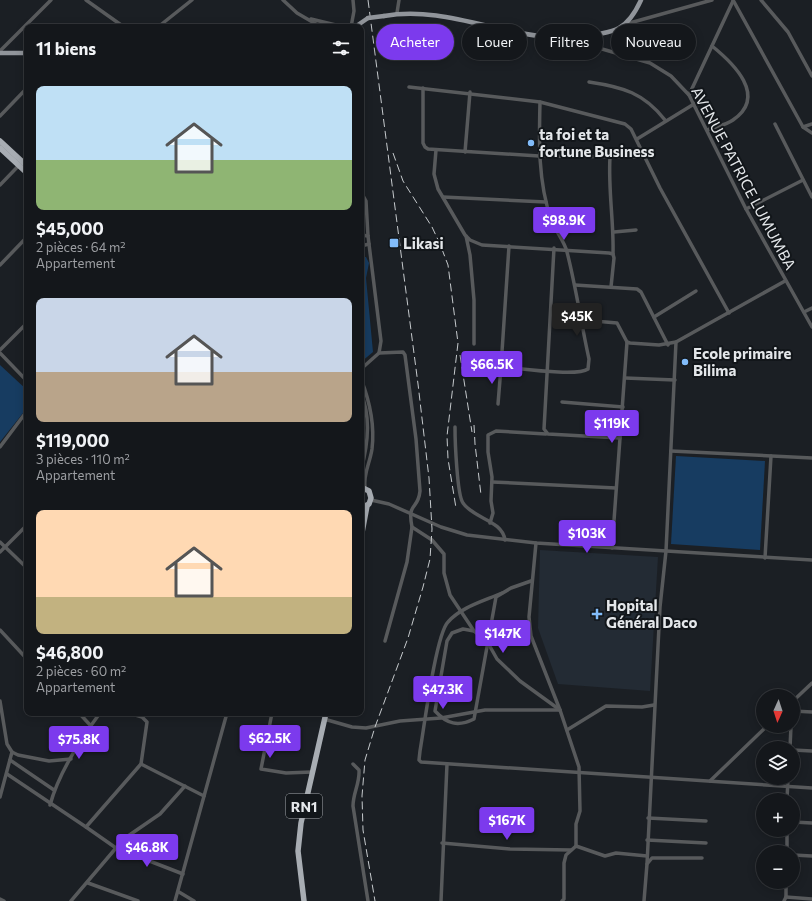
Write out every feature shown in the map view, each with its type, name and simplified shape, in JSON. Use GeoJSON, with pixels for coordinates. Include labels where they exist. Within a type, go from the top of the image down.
{"type":"FeatureCollection","features":[{"type":"Feature","properties":{"kind":"highway"},"geometry":{"type":"LineString","coordinates":[[0,141],[24,169]]}},
{"type":"Feature","properties":{"kind":"highway"},"geometry":{"type":"LineString","coordinates":[[0,148],[24,165]]}},
{"type":"Feature","properties":{"kind":"highway"},"geometry":{"type":"LineString","coordinates":[[364,489],[370,493],[371,500],[367,506],[364,522]]}},
{"type":"Feature","properties":{"kind":"highway","name":"RN1"},"geometry":{"type":"LineString","coordinates":[[304,901],[298,851],[301,823],[325,716]]}},
{"type":"Feature","properties":{"kind":"main road"},"geometry":{"type":"LineString","coordinates":[[624,24],[635,12],[641,0]]}},
{"type":"Feature","properties":{"kind":"main road"},"geometry":{"type":"LineString","coordinates":[[359,24],[368,18],[397,13],[428,14],[535,34]]}},
{"type":"Feature","properties":{"kind":"main road"},"geometry":{"type":"LineString","coordinates":[[0,52],[24,53]]}},
{"type":"Feature","properties":{"kind":"street"},"geometry":{"type":"LineString","coordinates":[[27,24],[51,0]]}},
{"type":"Feature","properties":{"kind":"street"},"geometry":{"type":"LineString","coordinates":[[86,0],[120,24]]}},
{"type":"Feature","properties":{"kind":"street"},"geometry":{"type":"LineString","coordinates":[[162,24],[192,0]]}},
{"type":"Feature","properties":{"kind":"street"},"geometry":{"type":"LineString","coordinates":[[283,0],[297,13],[317,24]]}},
{"type":"Feature","properties":{"kind":"street"},"geometry":{"type":"LineString","coordinates":[[352,24],[354,11],[353,0]]}},
{"type":"Feature","properties":{"kind":"street"},"geometry":{"type":"LineString","coordinates":[[397,13],[399,0]]}},
{"type":"Feature","properties":{"kind":"street"},"geometry":{"type":"LineString","coordinates":[[627,24],[712,0]]}},
{"type":"Feature","properties":{"kind":"street"},"geometry":{"type":"LineString","coordinates":[[689,95],[733,0]]}},
{"type":"Feature","properties":{"kind":"street"},"geometry":{"type":"LineString","coordinates":[[733,0],[803,127],[812,133]]}},
{"type":"Feature","properties":{"kind":"street"},"geometry":{"type":"LineString","coordinates":[[761,0],[788,32],[812,76]]}},
{"type":"Feature","properties":{"kind":"street"},"geometry":{"type":"LineString","coordinates":[[308,18],[332,24]]}},
{"type":"Feature","properties":{"kind":"street"},"geometry":{"type":"LineString","coordinates":[[0,52],[24,28]]}},
{"type":"Feature","properties":{"kind":"street"},"geometry":{"type":"LineString","coordinates":[[707,130],[732,120],[740,114],[748,98],[746,82],[732,64],[712,46]]}},
{"type":"Feature","properties":{"kind":"street","name":"AVENUE PATRICE LUMUMBA"},"geometry":{"type":"LineString","coordinates":[[603,49],[650,63],[671,76],[689,95],[746,209],[785,281],[811,322],[812,327]]}},
{"type":"Feature","properties":{"kind":"street"},"geometry":{"type":"LineString","coordinates":[[589,82],[622,88],[639,95],[650,103],[665,120]]}},
{"type":"Feature","properties":{"kind":"street"},"geometry":{"type":"LineString","coordinates":[[409,87],[470,92],[540,102],[625,124],[631,129],[637,139],[645,157],[729,313]]}},
{"type":"Feature","properties":{"kind":"street"},"geometry":{"type":"LineString","coordinates":[[423,88],[423,143],[425,148],[436,150],[539,156],[645,157]]}},
{"type":"Feature","properties":{"kind":"street"},"geometry":{"type":"LineString","coordinates":[[0,116],[24,91]]}},
{"type":"Feature","properties":{"kind":"street"},"geometry":{"type":"LineString","coordinates":[[465,152],[470,92]]}},
{"type":"Feature","properties":{"kind":"street"},"geometry":{"type":"LineString","coordinates":[[501,367],[579,372],[588,369],[589,359],[583,320],[567,250],[551,220],[546,202],[539,156],[540,102]]}},
{"type":"Feature","properties":{"kind":"street"},"geometry":{"type":"LineString","coordinates":[[637,139],[665,120],[694,104]]}},
{"type":"Feature","properties":{"kind":"street"},"geometry":{"type":"LineString","coordinates":[[776,124],[812,198]]}},
{"type":"Feature","properties":{"kind":"street"},"geometry":{"type":"LineString","coordinates":[[803,127],[812,124]]}},
{"type":"Feature","properties":{"kind":"street"},"geometry":{"type":"LineString","coordinates":[[436,150],[434,174],[438,189],[465,235],[470,255],[474,300],[474,344]]}},
{"type":"Feature","properties":{"kind":"street"},"geometry":{"type":"LineString","coordinates":[[610,157],[609,179],[614,232],[611,287]]}},
{"type":"Feature","properties":{"kind":"street"},"geometry":{"type":"LineString","coordinates":[[0,185],[24,160]]}},
{"type":"Feature","properties":{"kind":"street"},"geometry":{"type":"LineString","coordinates":[[746,209],[803,180]]}},
{"type":"Feature","properties":{"kind":"street"},"geometry":{"type":"LineString","coordinates":[[364,197],[366,201],[368,236],[381,341],[379,352],[364,366]]}},
{"type":"Feature","properties":{"kind":"street"},"geometry":{"type":"LineString","coordinates":[[443,197],[546,202]]}},
{"type":"Feature","properties":{"kind":"street"},"geometry":{"type":"LineString","coordinates":[[614,232],[636,230]]}},
{"type":"Feature","properties":{"kind":"street"},"geometry":{"type":"LineString","coordinates":[[364,235],[368,236]]}},
{"type":"Feature","properties":{"kind":"street"},"geometry":{"type":"LineString","coordinates":[[465,235],[474,243],[482,245],[554,248],[613,254]]}},
{"type":"Feature","properties":{"kind":"street"},"geometry":{"type":"LineString","coordinates":[[0,265],[24,240]]}},
{"type":"Feature","properties":{"kind":"street"},"geometry":{"type":"LineString","coordinates":[[364,245],[369,244]]}},
{"type":"Feature","properties":{"kind":"street"},"geometry":{"type":"LineString","coordinates":[[498,404],[509,246]]}},
{"type":"Feature","properties":{"kind":"street"},"geometry":{"type":"LineString","coordinates":[[548,434],[544,429],[554,248]]}},
{"type":"Feature","properties":{"kind":"street"},"geometry":{"type":"LineString","coordinates":[[627,342],[634,344],[668,344],[676,342],[785,281]]}},
{"type":"Feature","properties":{"kind":"street"},"geometry":{"type":"LineString","coordinates":[[575,285],[637,289],[641,292],[668,344]]}},
{"type":"Feature","properties":{"kind":"street"},"geometry":{"type":"LineString","coordinates":[[654,317],[696,291]]}},
{"type":"Feature","properties":{"kind":"street"},"geometry":{"type":"LineString","coordinates":[[804,312],[812,308]]}},
{"type":"Feature","properties":{"kind":"street"},"geometry":{"type":"LineString","coordinates":[[583,320],[617,323],[627,342],[612,548]]}},
{"type":"Feature","properties":{"kind":"street"},"geometry":{"type":"LineString","coordinates":[[24,326],[0,352],[24,378]]}},
{"type":"Feature","properties":{"kind":"street"},"geometry":{"type":"LineString","coordinates":[[644,901],[654,705],[666,551],[676,342]]}},
{"type":"Feature","properties":{"kind":"street"},"geometry":{"type":"LineString","coordinates":[[379,352],[403,352],[405,355],[416,439],[420,492],[419,499],[412,506],[409,513],[412,527],[407,562],[385,641]]}},
{"type":"Feature","properties":{"kind":"street"},"geometry":{"type":"LineString","coordinates":[[624,378],[675,380]]}},
{"type":"Feature","properties":{"kind":"street"},"geometry":{"type":"LineString","coordinates":[[364,388],[369,400],[372,416],[372,443],[364,482]]}},
{"type":"Feature","properties":{"kind":"street"},"geometry":{"type":"LineString","coordinates":[[562,402],[623,407]]}},
{"type":"Feature","properties":{"kind":"street"},"geometry":{"type":"LineString","coordinates":[[364,405],[367,417],[364,457],[369,459]]}},
{"type":"Feature","properties":{"kind":"street"},"geometry":{"type":"LineString","coordinates":[[0,447],[24,415]]}},
{"type":"Feature","properties":{"kind":"street"},"geometry":{"type":"LineString","coordinates":[[456,426],[455,450],[461,502],[468,510],[504,532],[505,540]]}},
{"type":"Feature","properties":{"kind":"street"},"geometry":{"type":"LineString","coordinates":[[490,523],[493,513],[491,501],[492,482],[488,452],[488,435],[496,430],[620,438]]}},
{"type":"Feature","properties":{"kind":"street"},"geometry":{"type":"LineString","coordinates":[[671,451],[812,458]]}},
{"type":"Feature","properties":{"kind":"street"},"geometry":{"type":"LineString","coordinates":[[765,558],[771,456]]}},
{"type":"Feature","properties":{"kind":"street"},"geometry":{"type":"LineString","coordinates":[[492,482],[616,488]]}},
{"type":"Feature","properties":{"kind":"street"},"geometry":{"type":"LineString","coordinates":[[371,500],[389,504],[441,527],[467,535],[536,543],[812,560]]}},
{"type":"Feature","properties":{"kind":"street"},"geometry":{"type":"LineString","coordinates":[[412,527],[432,540],[444,554],[444,573],[450,595],[474,632],[488,643],[497,659],[520,681],[560,710]]}},
{"type":"Feature","properties":{"kind":"street"},"geometry":{"type":"LineString","coordinates":[[0,552],[24,528]]}},
{"type":"Feature","properties":{"kind":"street"},"geometry":{"type":"LineString","coordinates":[[0,542],[24,565]]}},
{"type":"Feature","properties":{"kind":"street"},"geometry":{"type":"LineString","coordinates":[[536,543],[529,617],[531,636],[560,710],[580,773],[580,810],[576,824],[576,846]]}},
{"type":"Feature","properties":{"kind":"street"},"geometry":{"type":"LineString","coordinates":[[532,581],[460,612],[447,623],[441,636],[419,760],[425,763],[812,788]]}},
{"type":"Feature","properties":{"kind":"street"},"geometry":{"type":"LineString","coordinates":[[474,632],[463,629],[452,633],[446,641],[435,711],[441,718],[453,723],[465,724],[474,719],[494,604],[496,597],[502,593]]}},
{"type":"Feature","properties":{"kind":"street"},"geometry":{"type":"LineString","coordinates":[[0,630],[24,656]]}},
{"type":"Feature","properties":{"kind":"street"},"geometry":{"type":"LineString","coordinates":[[800,694],[812,682]]}},
{"type":"Feature","properties":{"kind":"street"},"geometry":{"type":"LineString","coordinates":[[0,701],[7,744],[12,752],[18,755],[49,761],[71,759]]}},
{"type":"Feature","properties":{"kind":"street"},"geometry":{"type":"LineString","coordinates":[[567,730],[606,706],[642,707],[654,705]]}},
{"type":"Feature","properties":{"kind":"street"},"geometry":{"type":"LineString","coordinates":[[324,719],[352,727],[366,728],[400,721],[441,718],[476,712],[534,708],[560,710]]}},
{"type":"Feature","properties":{"kind":"street"},"geometry":{"type":"LineString","coordinates":[[800,711],[812,712]]}},
{"type":"Feature","properties":{"kind":"street"},"geometry":{"type":"LineString","coordinates":[[82,716],[91,726]]}},
{"type":"Feature","properties":{"kind":"street"},"geometry":{"type":"LineString","coordinates":[[50,805],[54,790],[71,759],[98,716]]}},
{"type":"Feature","properties":{"kind":"street"},"geometry":{"type":"LineString","coordinates":[[86,827],[141,764],[147,722],[139,716]]}},
{"type":"Feature","properties":{"kind":"street"},"geometry":{"type":"LineString","coordinates":[[175,901],[179,892],[226,716]]}},
{"type":"Feature","properties":{"kind":"street"},"geometry":{"type":"LineString","coordinates":[[271,716],[260,769],[286,773],[312,772]]}},
{"type":"Feature","properties":{"kind":"street"},"geometry":{"type":"LineString","coordinates":[[710,781],[760,733]]}},
{"type":"Feature","properties":{"kind":"street"},"geometry":{"type":"LineString","coordinates":[[800,750],[812,751]]}},
{"type":"Feature","properties":{"kind":"street"},"geometry":{"type":"LineString","coordinates":[[0,797],[12,752]]}},
{"type":"Feature","properties":{"kind":"street"},"geometry":{"type":"LineString","coordinates":[[10,760],[54,790]]}},
{"type":"Feature","properties":{"kind":"street"},"geometry":{"type":"LineString","coordinates":[[141,764],[204,796]]}},
{"type":"Feature","properties":{"kind":"street"},"geometry":{"type":"LineString","coordinates":[[353,764],[359,770],[359,783],[354,791],[353,806],[368,901]]}},
{"type":"Feature","properties":{"kind":"street"},"geometry":{"type":"LineString","coordinates":[[441,901],[442,843],[447,764]]}},
{"type":"Feature","properties":{"kind":"street"},"geometry":{"type":"LineString","coordinates":[[7,774],[50,805],[86,827],[116,848],[183,874]]}},
{"type":"Feature","properties":{"kind":"street"},"geometry":{"type":"LineString","coordinates":[[71,901],[88,883],[116,848],[128,836],[160,814],[185,786]]}},
{"type":"Feature","properties":{"kind":"street"},"geometry":{"type":"LineString","coordinates":[[787,786],[787,793]]}},
{"type":"Feature","properties":{"kind":"street"},"geometry":{"type":"LineString","coordinates":[[648,818],[706,821]]}},
{"type":"Feature","properties":{"kind":"street"},"geometry":{"type":"LineString","coordinates":[[800,822],[812,823]]}},
{"type":"Feature","properties":{"kind":"street"},"geometry":{"type":"LineString","coordinates":[[648,840],[706,843]]}},
{"type":"Feature","properties":{"kind":"street"},"geometry":{"type":"LineString","coordinates":[[442,843],[510,849],[571,850]]}},
{"type":"Feature","properties":{"kind":"street"},"geometry":{"type":"LineString","coordinates":[[562,901],[564,899],[564,863],[566,855],[576,846]]}},
{"type":"Feature","properties":{"kind":"street"},"geometry":{"type":"LineString","coordinates":[[576,846],[605,856],[616,853],[647,856]]}},
{"type":"Feature","properties":{"kind":"street"},"geometry":{"type":"LineString","coordinates":[[800,855],[812,856]]}},
{"type":"Feature","properties":{"kind":"street"},"geometry":{"type":"LineString","coordinates":[[647,864],[652,858],[702,858]]}},
{"type":"Feature","properties":{"kind":"street"},"geometry":{"type":"LineString","coordinates":[[88,883],[138,901]]}},
{"type":"Feature","properties":{"kind":"street"},"geometry":{"type":"LineString","coordinates":[[787,889],[788,899],[812,899]]}},
{"type":"Feature","properties":{"kind":"street"},"geometry":{"type":"LineString","coordinates":[[179,892],[194,901]]}},
{"type":"Feature","properties":{"kind":"street"},"geometry":{"type":"LineString","coordinates":[[0,899],[4,901]]}},
{"type":"Feature","properties":{"kind":"shaded area"},"geometry":{"type":"Polygon","coordinates":[[[364,257],[366,257],[369,263],[366,278],[373,352],[364,360],[364,257]]]}},
{"type":"Feature","properties":{"kind":"shaded area"},"geometry":{"type":"Polygon","coordinates":[[[0,365],[24,387],[24,412],[0,442],[0,365]]]}},
{"type":"Feature","properties":{"kind":"shaded area"},"geometry":{"type":"Polygon","coordinates":[[[676,456],[765,461],[760,550],[671,544],[676,456]]]}},
{"type":"Feature","properties":{"kind":"shaded area","name":"Hopital Général Daco"},"geometry":{"type":"Polygon","coordinates":[[[540,550],[658,557],[650,691],[558,684],[538,628],[540,550]]]}},
{"type":"Feature","properties":{"kind":"railway"},"geometry":{"type":"LineString","coordinates":[[368,0],[418,384],[429,478],[432,529],[430,559],[423,587],[408,638],[375,727],[365,760],[362,796],[363,830],[375,901]]}},
{"type":"Feature","properties":{"kind":"railway"},"geometry":{"type":"LineString","coordinates":[[393,153],[403,181],[432,227],[448,265],[458,343],[447,436],[448,459],[456,508]]}},
{"type":"Feature","properties":{"kind":"railway"},"geometry":{"type":"LineString","coordinates":[[460,355],[472,432]]}},
{"type":"Feature","properties":{"kind":"railway"},"geometry":{"type":"LineString","coordinates":[[474,425],[481,495]]}},
{"type":"Feature","properties":{"kind":"place","name":"ta foi et ta fortune Business"},"geometry":{"type":"Point","coordinates":[531,143]}},
{"type":"Feature","properties":{"kind":"place","name":"Likasi"},"geometry":{"type":"Point","coordinates":[394,243]}},
{"type":"Feature","properties":{"kind":"place","name":"Ecole primaire Bilima"},"geometry":{"type":"Point","coordinates":[685,362]}},
{"type":"Feature","properties":{"kind":"place","name":"Hopital Général Daco"},"geometry":{"type":"Point","coordinates":[597,614]}}]}
